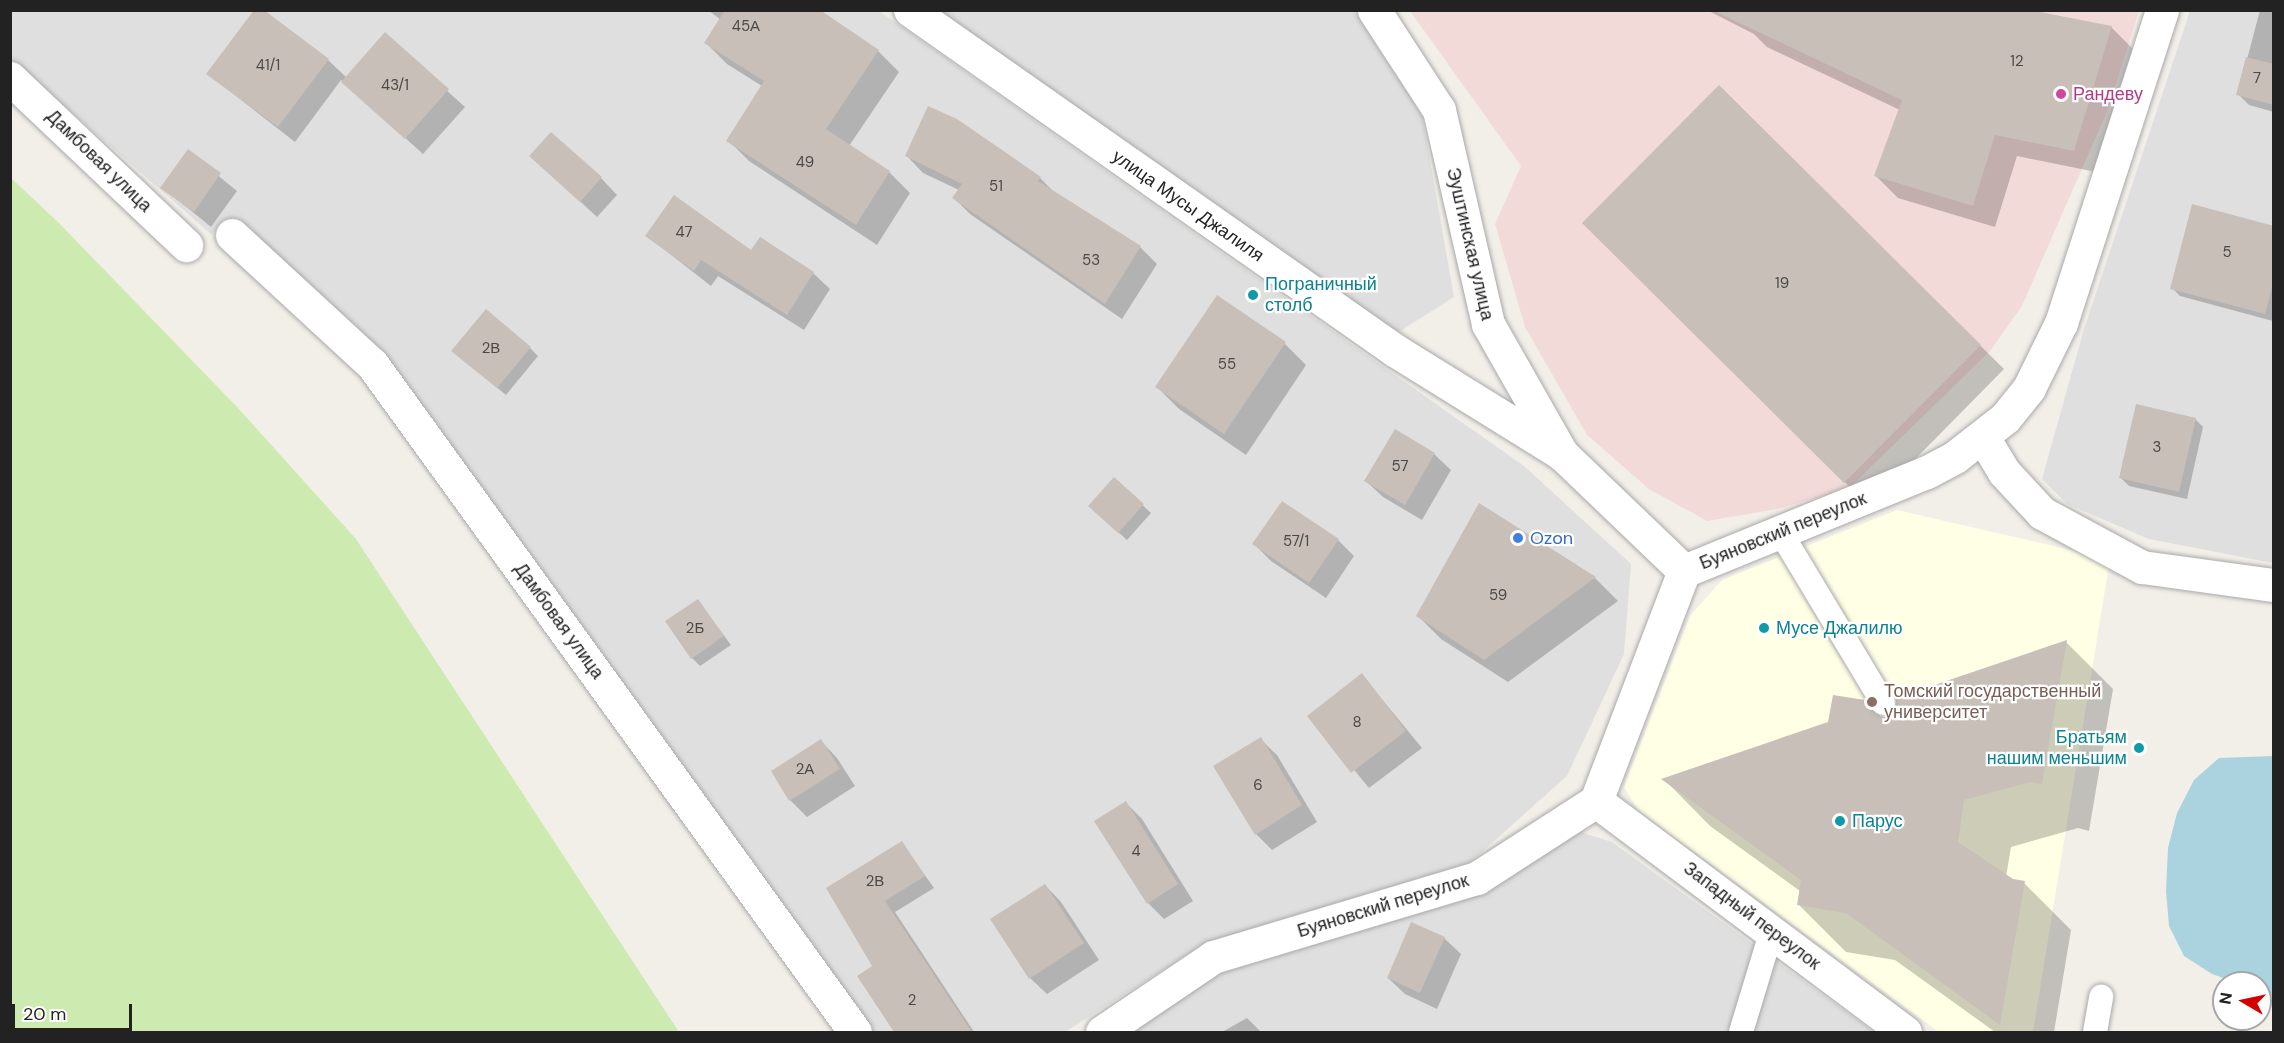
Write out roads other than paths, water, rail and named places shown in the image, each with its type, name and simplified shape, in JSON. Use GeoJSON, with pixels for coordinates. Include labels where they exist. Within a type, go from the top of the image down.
{"type":"FeatureCollection","features":[{"type":"Feature","properties":{"kind":"street","name":"улица Мусы Джалиля"},"geometry":{"type":"LineString","coordinates":[[910,10],[1396,351],[1562,454]]}},
{"type":"Feature","properties":{"kind":"street","name":"Эуштинская улица"},"geometry":{"type":"LineString","coordinates":[[1374,10],[1439,110],[1488,324],[1562,454],[1684,571]]}},
{"type":"Feature","properties":{"kind":"street","name":"Буяновский переулок"},"geometry":{"type":"LineString","coordinates":[[1102,1032],[1214,957],[1477,878],[1596,801],[1684,571],[1927,472],[1983,437],[2005,418],[2029,388],[2061,323],[2162,10]]}},
{"type":"Feature","properties":{"kind":"street","name":"Дамбовая улица"},"geometry":{"type":"LineString","coordinates":[[10,78],[186,245]]}},
{"type":"Feature","properties":{"kind":"street","name":"Дамбовая улица"},"geometry":{"type":"LineString","coordinates":[[232,235],[372,364],[855,1032]]}},
{"type":"Feature","properties":{"kind":"street"},"geometry":{"type":"LineString","coordinates":[[1983,437],[2004,472],[2042,513],[2142,567],[2274,585]]}},
{"type":"Feature","properties":{"kind":"street","name":"Западный переулок"},"geometry":{"type":"LineString","coordinates":[[1596,801],[1772,930],[1905,1032]]}},
{"type":"Feature","properties":{"kind":"lane"},"geometry":{"type":"LineString","coordinates":[[1781,533],[1883,703]]}},
{"type":"Feature","properties":{"kind":"lane"},"geometry":{"type":"LineString","coordinates":[[1741,1032],[1772,930]]}},
{"type":"Feature","properties":{"kind":"lane"},"geometry":{"type":"LineString","coordinates":[[2095,1032],[2102,997]]}},
{"type":"Feature","properties":{"kind":"water"},"geometry":{"type":"Polygon","coordinates":[[[2274,756],[2273,996],[2272,971],[2212,971],[2212,974],[2184,956],[2169,926],[2166,891],[2168,848],[2177,813],[2194,780],[2219,758],[2274,756]]]}},
{"type":"Feature","properties":{"kind":"place","name":"Рандеву"},"geometry":{"type":"Point","coordinates":[2061,94]}},
{"type":"Feature","properties":{"kind":"place","name":"Пограничный столб"},"geometry":{"type":"Point","coordinates":[1253,295]}},
{"type":"Feature","properties":{"kind":"place","name":"Ozon"},"geometry":{"type":"Point","coordinates":[1518,538]}},
{"type":"Feature","properties":{"kind":"place","name":"Мусе Джалилю"},"geometry":{"type":"Point","coordinates":[1764,628]}},
{"type":"Feature","properties":{"kind":"place","name":"Томский государственный университет"},"geometry":{"type":"Point","coordinates":[1872,702]}},
{"type":"Feature","properties":{"kind":"place","name":"Братьям нашим меньшим"},"geometry":{"type":"Point","coordinates":[2139,748]}},
{"type":"Feature","properties":{"kind":"place","name":"Парус"},"geometry":{"type":"Point","coordinates":[1840,821]}}]}
